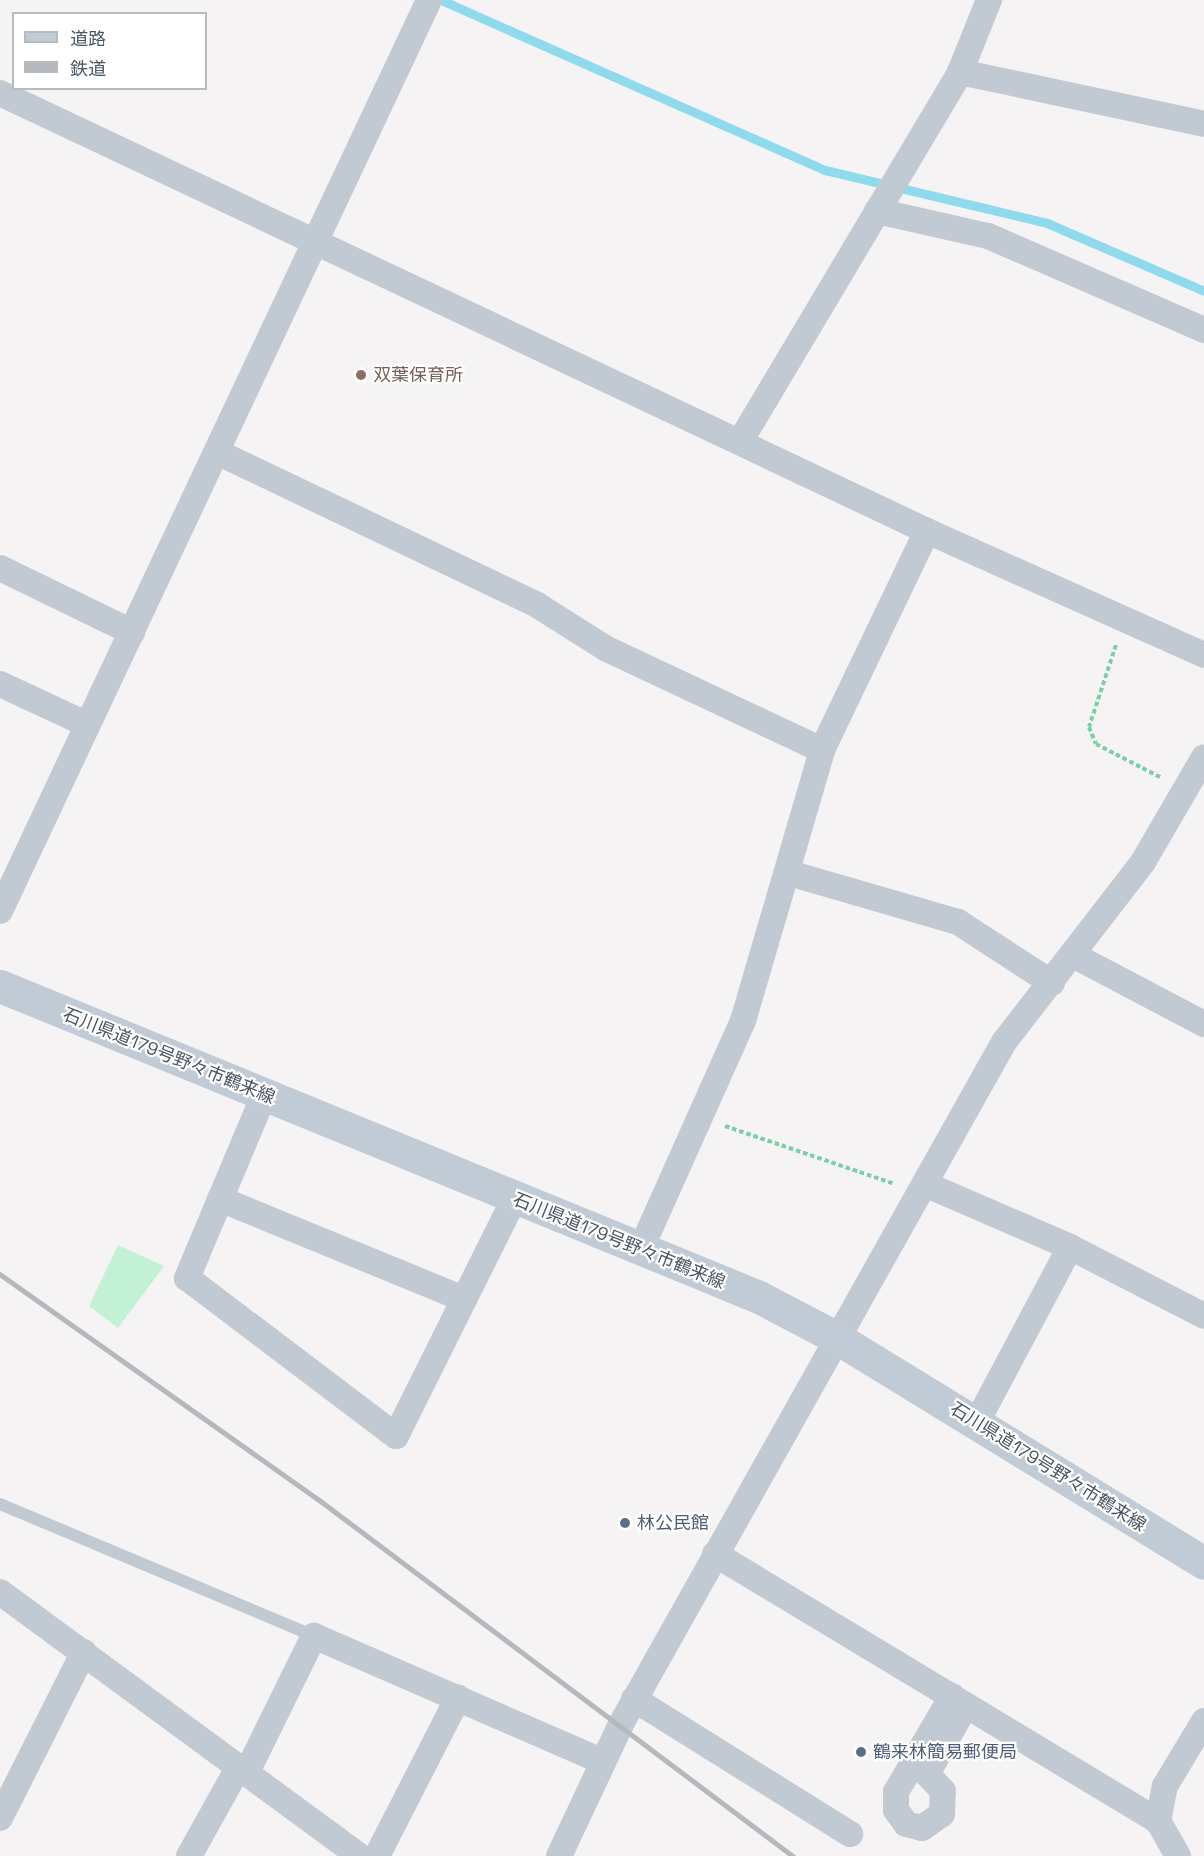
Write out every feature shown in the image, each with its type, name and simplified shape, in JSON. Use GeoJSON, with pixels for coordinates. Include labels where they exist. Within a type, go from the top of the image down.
{"type":"FeatureCollection","features":[{"type":"Feature","properties":{"kind":"main road","name":"石川県道179号野々市鶴来線"},"geometry":{"type":"LineString","coordinates":[[0,986],[640,1251],[759,1297],[837,1338],[1204,1563]]}},
{"type":"Feature","properties":{"kind":"street"},"geometry":{"type":"LineString","coordinates":[[741,440],[960,72],[989,0]]}},
{"type":"Feature","properties":{"kind":"street"},"geometry":{"type":"LineString","coordinates":[[0,911],[86,724],[219,453],[314,243],[428,1]]}},
{"type":"Feature","properties":{"kind":"street"},"geometry":{"type":"LineString","coordinates":[[960,72],[1204,124]]}},
{"type":"Feature","properties":{"kind":"street"},"geometry":{"type":"LineString","coordinates":[[0,93],[314,243],[741,440],[927,531],[1204,656]]}},
{"type":"Feature","properties":{"kind":"street"},"geometry":{"type":"LineString","coordinates":[[881,204],[988,236],[1204,330]]}},
{"type":"Feature","properties":{"kind":"street"},"geometry":{"type":"LineString","coordinates":[[219,453],[537,605],[607,649],[822,750]]}},
{"type":"Feature","properties":{"kind":"street"},"geometry":{"type":"LineString","coordinates":[[640,1251],[743,1021],[789,873],[822,750],[927,531]]}},
{"type":"Feature","properties":{"kind":"street"},"geometry":{"type":"LineString","coordinates":[[0,568],[132,632]]}},
{"type":"Feature","properties":{"kind":"street"},"geometry":{"type":"LineString","coordinates":[[0,684],[86,724]]}},
{"type":"Feature","properties":{"kind":"street"},"geometry":{"type":"LineString","coordinates":[[559,1856],[602,1761],[634,1700],[837,1338],[927,1185],[1004,1042],[1073,956],[1143,862],[1187,790],[1204,757]]}},
{"type":"Feature","properties":{"kind":"street"},"geometry":{"type":"LineString","coordinates":[[789,873],[958,922],[1052,983]]}},
{"type":"Feature","properties":{"kind":"street"},"geometry":{"type":"LineString","coordinates":[[1073,956],[1204,1024]]}},
{"type":"Feature","properties":{"kind":"street"},"geometry":{"type":"LineString","coordinates":[[264,1095],[187,1278],[396,1436],[514,1199]]}},
{"type":"Feature","properties":{"kind":"street"},"geometry":{"type":"LineString","coordinates":[[927,1185],[1070,1247],[1204,1316]]}},
{"type":"Feature","properties":{"kind":"street"},"geometry":{"type":"LineString","coordinates":[[220,1199],[464,1299]]}},
{"type":"Feature","properties":{"kind":"street"},"geometry":{"type":"LineString","coordinates":[[977,1422],[1070,1247]]}},
{"type":"Feature","properties":{"kind":"street"},"geometry":{"type":"LineString","coordinates":[[715,1554],[1158,1821],[1178,1856]]}},
{"type":"Feature","properties":{"kind":"street"},"geometry":{"type":"LineString","coordinates":[[0,1592],[359,1856]]}},
{"type":"Feature","properties":{"kind":"street"},"geometry":{"type":"LineString","coordinates":[[189,1856],[243,1769],[314,1636],[602,1761]]}},
{"type":"Feature","properties":{"kind":"street"},"geometry":{"type":"LineString","coordinates":[[0,1818],[84,1653]]}},
{"type":"Feature","properties":{"kind":"street"},"geometry":{"type":"LineString","coordinates":[[377,1856],[458,1698]]}},
{"type":"Feature","properties":{"kind":"street"},"geometry":{"type":"LineString","coordinates":[[634,1700],[850,1834]]}},
{"type":"Feature","properties":{"kind":"street"},"geometry":{"type":"LineString","coordinates":[[1158,1821],[1165,1786],[1204,1721]]}},
{"type":"Feature","properties":{"kind":"lane"},"geometry":{"type":"LineString","coordinates":[[0,1504],[314,1636]]}},
{"type":"Feature","properties":{"kind":"path"},"geometry":{"type":"LineString","coordinates":[[1124,619],[1089,727],[1096,744],[1187,790]]}},
{"type":"Feature","properties":{"kind":"path"},"geometry":{"type":"LineString","coordinates":[[700,1118],[908,1188],[927,1185]]}},
{"type":"Feature","properties":{"kind":"green space"},"geometry":{"type":"Polygon","coordinates":[[[118,1245],[164,1266],[118,1328],[89,1306],[118,1245]]]}},
{"type":"Feature","properties":{"kind":"waterway"},"geometry":{"type":"LineString","coordinates":[[441,0],[825,170],[1047,223],[1204,291]]}},
{"type":"Feature","properties":{"kind":"railway"},"geometry":{"type":"LineString","coordinates":[[0,1274],[318,1499],[793,1856]]}},
{"type":"Feature","properties":{"kind":"place","name":"双葉保育所"},"geometry":{"type":"Point","coordinates":[361,375]}},
{"type":"Feature","properties":{"kind":"place","name":"林公民館"},"geometry":{"type":"Point","coordinates":[625,1523]}},
{"type":"Feature","properties":{"kind":"place","name":"鶴来林簡易郵便局"},"geometry":{"type":"Point","coordinates":[861,1752]}}]}
